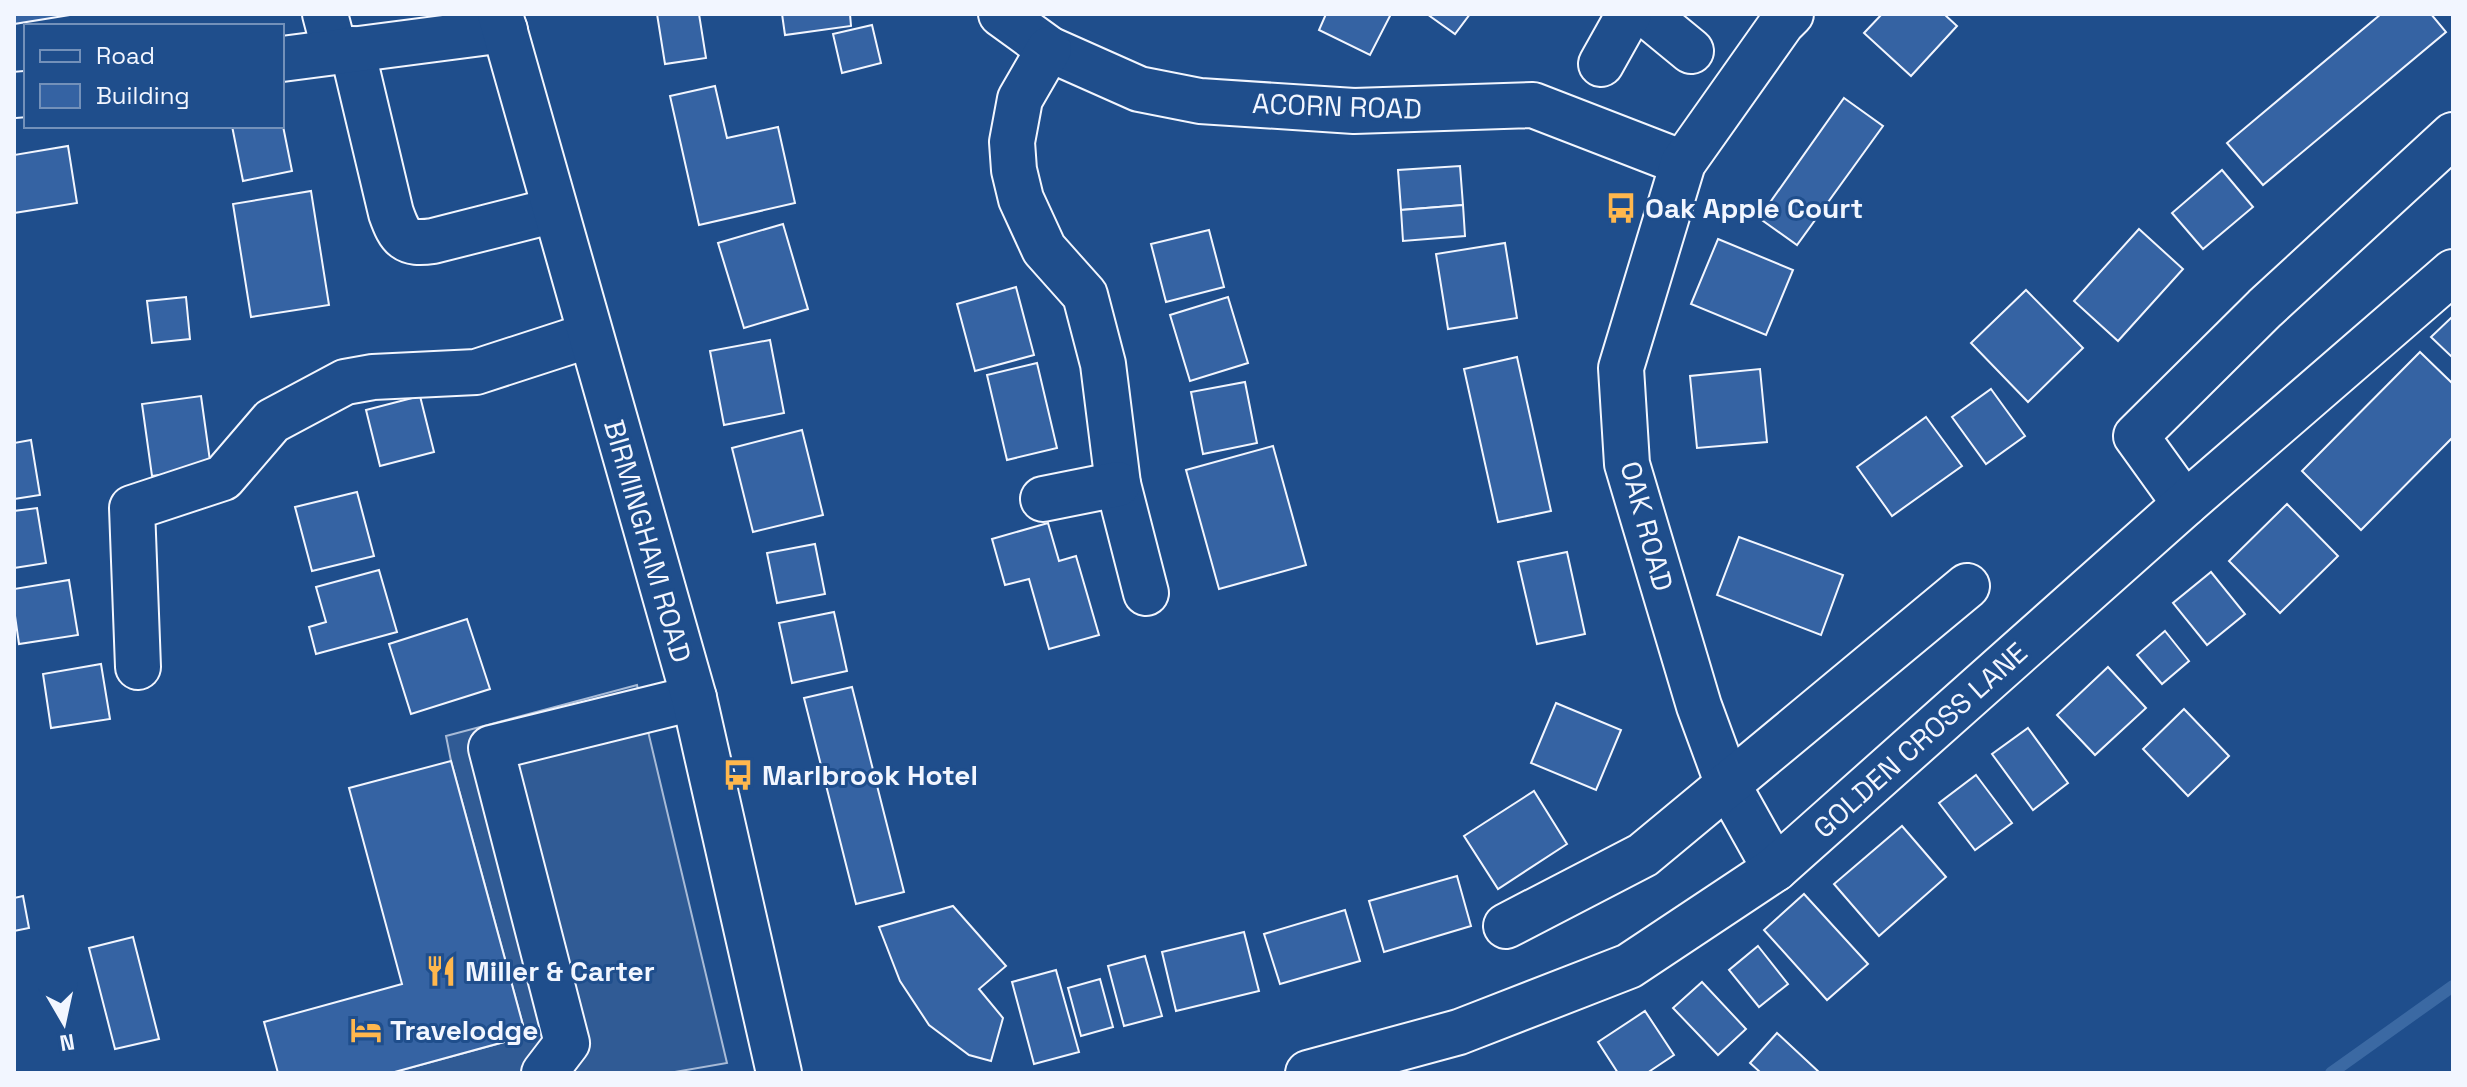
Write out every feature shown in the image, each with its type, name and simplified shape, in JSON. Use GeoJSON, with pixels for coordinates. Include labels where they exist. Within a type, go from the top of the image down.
{"type":"FeatureCollection","features":[{"type":"Feature","properties":{"kind":"main road","name":"ACORN ROAD"},"geometry":{"type":"LineString","coordinates":[[1001,14],[1049,49],[1139,89],[1200,101],[1354,111],[1533,105],[1683,163]]}},
{"type":"Feature","properties":{"kind":"main road"},"geometry":{"type":"LineString","coordinates":[[1601,64],[1629,14]]}},
{"type":"Feature","properties":{"kind":"main road"},"geometry":{"type":"LineString","coordinates":[[1646,14],[1691,51]]}},
{"type":"Feature","properties":{"kind":"main road","name":"OAK ROAD"},"geometry":{"type":"LineString","coordinates":[[1775,869],[1728,785],[1699,706],[1627,464],[1621,368],[1683,163],[1791,14]]}},
{"type":"Feature","properties":{"kind":"main road"},"geometry":{"type":"LineString","coordinates":[[284,58],[337,38],[502,22]]}},
{"type":"Feature","properties":{"kind":"main road","name":"BIRMINGHAM ROAD"},"geometry":{"type":"LineString","coordinates":[[502,22],[694,698],[779,1073]]}},
{"type":"Feature","properties":{"kind":"main road"},"geometry":{"type":"LineString","coordinates":[[337,38],[391,213],[399,233],[405,239],[421,243],[433,241],[555,210]]}},
{"type":"Feature","properties":{"kind":"main road"},"geometry":{"type":"LineString","coordinates":[[1049,49],[1020,99],[1012,142],[1014,170],[1021,199],[1044,249],[1085,295],[1103,364],[1118,484],[1146,593]]}},
{"type":"Feature","properties":{"kind":"main road"},"geometry":{"type":"LineString","coordinates":[[2185,504],[2136,436],[2265,308],[2453,135]]}},
{"type":"Feature","properties":{"kind":"main road","name":"GOLDEN CROSS LANE"},"geometry":{"type":"LineString","coordinates":[[1308,1073],[1459,1032],[1629,966],[1775,869],[2185,504],[2453,272]]}},
{"type":"Feature","properties":{"kind":"main road"},"geometry":{"type":"LineString","coordinates":[[138,667],[132,508],[223,478],[272,421],[345,382],[373,377],[476,372],[590,335]]}},
{"type":"Feature","properties":{"kind":"main road"},"geometry":{"type":"LineString","coordinates":[[1043,499],[1118,484]]}},
{"type":"Feature","properties":{"kind":"main road"},"geometry":{"type":"LineString","coordinates":[[1506,926],[1643,855],[1967,586]]}},
{"type":"Feature","properties":{"kind":"main road"},"geometry":{"type":"LineString","coordinates":[[544,1073],[567,1043],[491,748],[694,698]]}},
{"type":"Feature","properties":{"kind":"shaded area"},"geometry":{"type":"Polygon","coordinates":[[[637,685],[727,1063],[669,1073],[391,1073],[526,1036],[446,736],[637,685]]]}},
{"type":"Feature","properties":{"kind":"building"},"geometry":{"type":"Polygon","coordinates":[[[14,14],[76,14],[14,24],[14,14]]]}},
{"type":"Feature","properties":{"kind":"building"},"geometry":{"type":"Polygon","coordinates":[[[657,14],[699,14],[706,58],[665,64],[657,14]]]}},
{"type":"Feature","properties":{"kind":"building"},"geometry":{"type":"Polygon","coordinates":[[[782,14],[850,14],[851,26],[785,35],[782,14]]]}},
{"type":"Feature","properties":{"kind":"building"},"geometry":{"type":"Polygon","coordinates":[[[1326,14],[1391,14],[1370,55],[1319,30],[1326,14]]]}},
{"type":"Feature","properties":{"kind":"building"},"geometry":{"type":"Polygon","coordinates":[[[1427,14],[1470,14],[1455,34],[1427,14]]]}},
{"type":"Feature","properties":{"kind":"building"},"geometry":{"type":"Polygon","coordinates":[[[1882,14],[1944,14],[1957,26],[1911,76],[1864,33],[1882,14]]]}},
{"type":"Feature","properties":{"kind":"building"},"geometry":{"type":"Polygon","coordinates":[[[2381,14],[2431,14],[2446,32],[2263,185],[2227,143],[2381,14]]]}},
{"type":"Feature","properties":{"kind":"building"},"geometry":{"type":"Polygon","coordinates":[[[872,25],[881,63],[842,73],[833,34],[872,25]]]}},
{"type":"Feature","properties":{"kind":"building"},"geometry":{"type":"Polygon","coordinates":[[[715,86],[727,138],[778,127],[795,203],[699,225],[670,96],[715,86]]]}},
{"type":"Feature","properties":{"kind":"building"},"geometry":{"type":"Polygon","coordinates":[[[1844,98],[1883,126],[1797,245],[1759,218],[1844,98]]]}},
{"type":"Feature","properties":{"kind":"building"},"geometry":{"type":"Polygon","coordinates":[[[232,128],[283,128],[292,171],[243,181],[232,128]]]}},
{"type":"Feature","properties":{"kind":"building"},"geometry":{"type":"Polygon","coordinates":[[[68,146],[77,203],[14,213],[14,155],[68,146]]]}},
{"type":"Feature","properties":{"kind":"building"},"geometry":{"type":"Polygon","coordinates":[[[1460,166],[1463,205],[1401,210],[1398,170],[1460,166]]]}},
{"type":"Feature","properties":{"kind":"building"},"geometry":{"type":"Polygon","coordinates":[[[2222,170],[2253,207],[2203,249],[2172,213],[2222,170]]]}},
{"type":"Feature","properties":{"kind":"building"},"geometry":{"type":"Polygon","coordinates":[[[311,191],[329,305],[251,317],[233,204],[311,191]]]}},
{"type":"Feature","properties":{"kind":"building"},"geometry":{"type":"Polygon","coordinates":[[[1463,205],[1465,236],[1403,241],[1401,210],[1463,205]]]}},
{"type":"Feature","properties":{"kind":"building"},"geometry":{"type":"Polygon","coordinates":[[[783,224],[808,309],[744,328],[718,243],[783,224]]]}},
{"type":"Feature","properties":{"kind":"building"},"geometry":{"type":"Polygon","coordinates":[[[2139,229],[2183,269],[2118,341],[2074,301],[2139,229]]]}},
{"type":"Feature","properties":{"kind":"building"},"geometry":{"type":"Polygon","coordinates":[[[1209,230],[1224,287],[1166,302],[1151,244],[1209,230]]]}},
{"type":"Feature","properties":{"kind":"building"},"geometry":{"type":"Polygon","coordinates":[[[1718,239],[1793,270],[1766,335],[1691,304],[1718,239]]]}},
{"type":"Feature","properties":{"kind":"building"},"geometry":{"type":"Polygon","coordinates":[[[1505,243],[1517,318],[1448,329],[1436,254],[1505,243]]]}},
{"type":"Feature","properties":{"kind":"building"},"geometry":{"type":"Polygon","coordinates":[[[1016,287],[1034,355],[975,371],[957,304],[1016,287]]]}},
{"type":"Feature","properties":{"kind":"building"},"geometry":{"type":"Polygon","coordinates":[[[2026,290],[2083,348],[2028,402],[1971,343],[2026,290]]]}},
{"type":"Feature","properties":{"kind":"building"},"geometry":{"type":"Polygon","coordinates":[[[186,297],[190,339],[152,343],[147,301],[186,297]]]}},
{"type":"Feature","properties":{"kind":"building"},"geometry":{"type":"Polygon","coordinates":[[[1228,297],[1248,363],[1190,381],[1170,315],[1228,297]]]}},
{"type":"Feature","properties":{"kind":"building"},"geometry":{"type":"Polygon","coordinates":[[[2453,316],[2453,358],[2431,337],[2453,316]]]}},
{"type":"Feature","properties":{"kind":"building"},"geometry":{"type":"Polygon","coordinates":[[[770,340],[784,413],[724,425],[710,351],[770,340]]]}},
{"type":"Feature","properties":{"kind":"building"},"geometry":{"type":"Polygon","coordinates":[[[2420,352],[2453,384],[2453,437],[2361,530],[2302,471],[2420,352]]]}},
{"type":"Feature","properties":{"kind":"building"},"geometry":{"type":"Polygon","coordinates":[[[1517,357],[1551,511],[1498,522],[1464,369],[1517,357]]]}},
{"type":"Feature","properties":{"kind":"building"},"geometry":{"type":"Polygon","coordinates":[[[1037,363],[1057,448],[1007,460],[987,375],[1037,363]]]}},
{"type":"Feature","properties":{"kind":"building"},"geometry":{"type":"Polygon","coordinates":[[[1760,369],[1767,442],[1697,448],[1690,376],[1760,369]]]}},
{"type":"Feature","properties":{"kind":"building"},"geometry":{"type":"Polygon","coordinates":[[[1245,382],[1257,443],[1203,454],[1191,392],[1245,382]]]}},
{"type":"Feature","properties":{"kind":"building"},"geometry":{"type":"Polygon","coordinates":[[[1991,389],[2025,436],[1986,464],[1952,417],[1991,389]]]}},
{"type":"Feature","properties":{"kind":"building"},"geometry":{"type":"Polygon","coordinates":[[[201,396],[211,468],[152,476],[142,404],[201,396]]]}},
{"type":"Feature","properties":{"kind":"building"},"geometry":{"type":"Polygon","coordinates":[[[420,396],[434,452],[380,466],[366,410],[420,396]]]}},
{"type":"Feature","properties":{"kind":"building"},"geometry":{"type":"Polygon","coordinates":[[[1926,417],[1962,466],[1892,516],[1857,467],[1926,417]]]}},
{"type":"Feature","properties":{"kind":"building"},"geometry":{"type":"Polygon","coordinates":[[[802,430],[823,515],[753,532],[732,448],[802,430]]]}},
{"type":"Feature","properties":{"kind":"building"},"geometry":{"type":"Polygon","coordinates":[[[31,440],[40,495],[14,499],[14,443],[31,440]]]}},
{"type":"Feature","properties":{"kind":"building"},"geometry":{"type":"Polygon","coordinates":[[[1273,446],[1306,565],[1219,589],[1186,470],[1273,446]]]}},
{"type":"Feature","properties":{"kind":"building"},"geometry":{"type":"Polygon","coordinates":[[[357,492],[374,556],[312,571],[295,507],[357,492]]]}},
{"type":"Feature","properties":{"kind":"building"},"geometry":{"type":"Polygon","coordinates":[[[2287,504],[2338,556],[2280,613],[2229,561],[2287,504]]]}},
{"type":"Feature","properties":{"kind":"building"},"geometry":{"type":"Polygon","coordinates":[[[37,508],[46,563],[14,568],[14,511],[37,508]]]}},
{"type":"Feature","properties":{"kind":"building"},"geometry":{"type":"Polygon","coordinates":[[[1048,523],[1059,561],[1076,556],[1099,635],[1049,649],[1029,579],[1005,585],[992,539],[1048,523]]]}},
{"type":"Feature","properties":{"kind":"building"},"geometry":{"type":"Polygon","coordinates":[[[1739,537],[1843,575],[1821,635],[1717,595],[1739,537]]]}},
{"type":"Feature","properties":{"kind":"building"},"geometry":{"type":"Polygon","coordinates":[[[815,544],[825,594],[777,603],[767,553],[815,544]]]}},
{"type":"Feature","properties":{"kind":"building"},"geometry":{"type":"Polygon","coordinates":[[[1567,552],[1585,634],[1537,644],[1518,562],[1567,552]]]}},
{"type":"Feature","properties":{"kind":"building"},"geometry":{"type":"Polygon","coordinates":[[[379,570],[397,632],[316,654],[309,627],[326,622],[316,587],[379,570]]]}},
{"type":"Feature","properties":{"kind":"building"},"geometry":{"type":"Polygon","coordinates":[[[2211,572],[2245,614],[2207,645],[2173,603],[2211,572]]]}},
{"type":"Feature","properties":{"kind":"building"},"geometry":{"type":"Polygon","coordinates":[[[69,580],[78,635],[19,644],[14,589],[69,580]]]}},
{"type":"Feature","properties":{"kind":"building"},"geometry":{"type":"Polygon","coordinates":[[[834,612],[847,671],[792,683],[779,623],[834,612]]]}},
{"type":"Feature","properties":{"kind":"building"},"geometry":{"type":"Polygon","coordinates":[[[467,619],[490,689],[411,714],[389,644],[467,619]]]}},
{"type":"Feature","properties":{"kind":"building"},"geometry":{"type":"Polygon","coordinates":[[[2165,631],[2189,661],[2162,684],[2137,655],[2165,631]]]}},
{"type":"Feature","properties":{"kind":"building"},"geometry":{"type":"Polygon","coordinates":[[[101,664],[110,719],[51,728],[43,674],[101,664]]]}},
{"type":"Feature","properties":{"kind":"building"},"geometry":{"type":"Polygon","coordinates":[[[2108,667],[2146,708],[2095,755],[2057,715],[2108,667]]]}},
{"type":"Feature","properties":{"kind":"building"},"geometry":{"type":"Polygon","coordinates":[[[852,687],[904,892],[856,904],[804,698],[852,687]]]}},
{"type":"Feature","properties":{"kind":"building"},"geometry":{"type":"Polygon","coordinates":[[[1556,703],[1621,730],[1596,790],[1531,763],[1556,703]]]}},
{"type":"Feature","properties":{"kind":"building"},"geometry":{"type":"Polygon","coordinates":[[[2184,709],[2229,756],[2188,796],[2143,749],[2184,709]]]}},
{"type":"Feature","properties":{"kind":"building"},"geometry":{"type":"Polygon","coordinates":[[[2028,728],[2068,783],[2033,810],[1992,754],[2028,728]]]}},
{"type":"Feature","properties":{"kind":"building"},"geometry":{"type":"Polygon","coordinates":[[[451,761],[526,1036],[391,1073],[278,1073],[264,1022],[402,984],[349,788],[451,761]]]}},
{"type":"Feature","properties":{"kind":"building"},"geometry":{"type":"Polygon","coordinates":[[[1976,775],[2012,823],[1975,850],[1939,803],[1976,775]]]}},
{"type":"Feature","properties":{"kind":"building"},"geometry":{"type":"Polygon","coordinates":[[[1534,791],[1567,844],[1498,889],[1464,836],[1534,791]]]}},
{"type":"Feature","properties":{"kind":"building"},"geometry":{"type":"Polygon","coordinates":[[[1902,826],[1946,877],[1879,936],[1834,884],[1902,826]]]}},
{"type":"Feature","properties":{"kind":"building"},"geometry":{"type":"Polygon","coordinates":[[[1457,876],[1471,926],[1384,952],[1369,901],[1457,876]]]}},
{"type":"Feature","properties":{"kind":"building"},"geometry":{"type":"Polygon","coordinates":[[[1804,894],[1868,964],[1827,1000],[1764,930],[1804,894]]]}},
{"type":"Feature","properties":{"kind":"building"},"geometry":{"type":"Polygon","coordinates":[[[23,896],[29,928],[14,931],[14,898],[23,896]]]}},
{"type":"Feature","properties":{"kind":"building"},"geometry":{"type":"Polygon","coordinates":[[[953,906],[1006,966],[979,989],[1003,1018],[991,1061],[969,1055],[929,1025],[900,981],[879,927],[953,906]]]}},
{"type":"Feature","properties":{"kind":"building"},"geometry":{"type":"Polygon","coordinates":[[[1345,910],[1360,961],[1280,984],[1264,934],[1345,910]]]}},
{"type":"Feature","properties":{"kind":"building"},"geometry":{"type":"Polygon","coordinates":[[[1244,932],[1259,991],[1176,1011],[1162,952],[1244,932]]]}},
{"type":"Feature","properties":{"kind":"building"},"geometry":{"type":"Polygon","coordinates":[[[133,937],[159,1039],[115,1049],[89,948],[133,937]]]}},
{"type":"Feature","properties":{"kind":"building"},"geometry":{"type":"Polygon","coordinates":[[[1758,946],[1788,984],[1759,1007],[1729,970],[1758,946]]]}},
{"type":"Feature","properties":{"kind":"building"},"geometry":{"type":"Polygon","coordinates":[[[1145,956],[1162,1016],[1124,1026],[1108,966],[1145,956]]]}},
{"type":"Feature","properties":{"kind":"building"},"geometry":{"type":"Polygon","coordinates":[[[1056,970],[1079,1052],[1034,1064],[1012,982],[1056,970]]]}},
{"type":"Feature","properties":{"kind":"building"},"geometry":{"type":"Polygon","coordinates":[[[1100,979],[1113,1027],[1081,1036],[1068,988],[1100,979]]]}},
{"type":"Feature","properties":{"kind":"building"},"geometry":{"type":"Polygon","coordinates":[[[1702,982],[1746,1029],[1718,1055],[1673,1008],[1702,982]]]}},
{"type":"Feature","properties":{"kind":"building"},"geometry":{"type":"Polygon","coordinates":[[[1645,1011],[1674,1055],[1647,1073],[1618,1073],[1598,1042],[1645,1011]]]}},
{"type":"Feature","properties":{"kind":"building"},"geometry":{"type":"Polygon","coordinates":[[[1777,1033],[1820,1073],[1761,1073],[1750,1063],[1777,1033]]]}},
{"type":"Feature","properties":{"kind":"waterway"},"geometry":{"type":"LineString","coordinates":[[2331,1073],[2453,986]]}},
{"type":"Feature","properties":{"kind":"place","name":"Oak Apple Court"},"geometry":{"type":"Point","coordinates":[1621,208]}},
{"type":"Feature","properties":{"kind":"place","name":"Marlbrook Hotel"},"geometry":{"type":"Point","coordinates":[738,775]}},
{"type":"Feature","properties":{"kind":"place","name":"Miller & Carter"},"geometry":{"type":"Point","coordinates":[441,971]}},
{"type":"Feature","properties":{"kind":"place","name":"Travelodge"},"geometry":{"type":"Point","coordinates":[366,1030]}}]}
